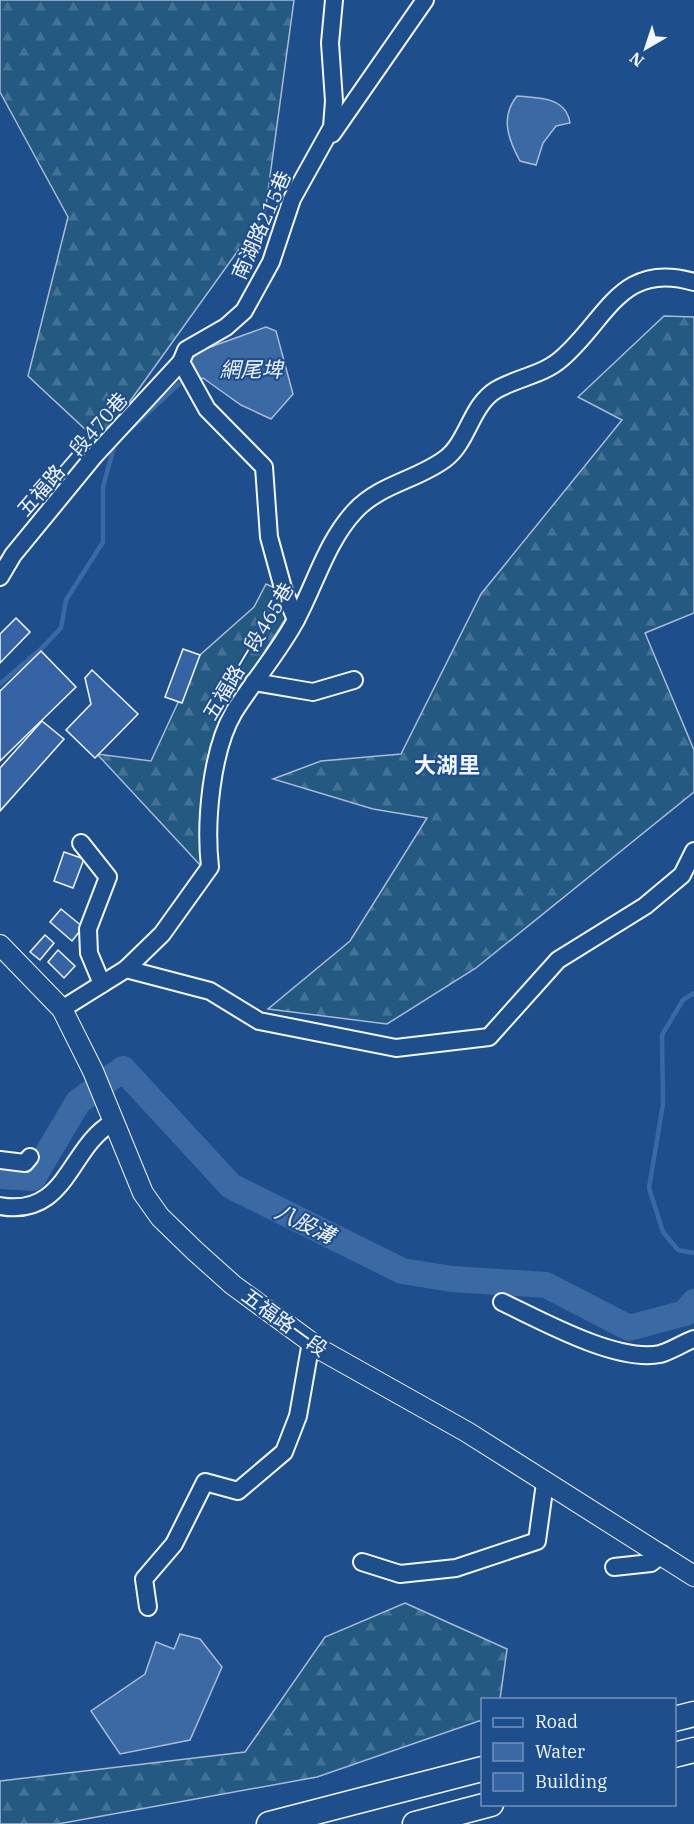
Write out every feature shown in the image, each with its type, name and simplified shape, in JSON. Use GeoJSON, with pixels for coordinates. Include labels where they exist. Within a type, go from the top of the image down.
{"type":"FeatureCollection","features":[{"type":"Feature","properties":{"kind":"highway"},"geometry":{"type":"LineString","coordinates":[[676,1719],[694,1714]]}},
{"type":"Feature","properties":{"kind":"highway"},"geometry":{"type":"LineString","coordinates":[[676,1755],[694,1750]]}},
{"type":"Feature","properties":{"kind":"highway"},"geometry":{"type":"LineString","coordinates":[[269,1824],[481,1770]]}},
{"type":"Feature","properties":{"kind":"highway"},"geometry":{"type":"LineString","coordinates":[[415,1824],[483,1806]]}},
{"type":"Feature","properties":{"kind":"main road","name":"五福路一段"},"geometry":{"type":"LineString","coordinates":[[0,945],[62,1010],[93,1071],[112,1123],[143,1193],[160,1216],[233,1285],[311,1342],[466,1432],[694,1576]]}},
{"type":"Feature","properties":{"kind":"lane","name":"南湖路215巷"},"geometry":{"type":"LineString","coordinates":[[181,362],[186,350],[226,327],[244,311],[270,262],[292,200],[326,142],[332,127],[334,101],[330,43],[334,0]]}},
{"type":"Feature","properties":{"kind":"lane"},"geometry":{"type":"LineString","coordinates":[[326,142],[425,0]]}},
{"type":"Feature","properties":{"kind":"lane","name":"五福路一段465巷"},"geometry":{"type":"LineString","coordinates":[[62,1010],[126,969],[162,934],[210,867],[207,841],[222,737],[254,682],[296,620],[333,541],[356,510],[385,488],[446,458],[461,441],[483,403],[495,390],[559,361],[589,332],[611,301],[642,279],[683,279],[694,282]]}},
{"type":"Feature","properties":{"kind":"lane"},"geometry":{"type":"LineString","coordinates":[[181,362],[207,409],[264,467],[270,537],[283,588],[296,620]]}},
{"type":"Feature","properties":{"kind":"lane","name":"五福路一段470巷"},"geometry":{"type":"LineString","coordinates":[[0,577],[13,555],[95,455],[181,362]]}},
{"type":"Feature","properties":{"kind":"lane"},"geometry":{"type":"LineString","coordinates":[[254,682],[282,689],[314,692],[354,680]]}},
{"type":"Feature","properties":{"kind":"lane"},"geometry":{"type":"LineString","coordinates":[[81,843],[108,877],[88,929],[89,953],[102,984]]}},
{"type":"Feature","properties":{"kind":"lane"},"geometry":{"type":"LineString","coordinates":[[126,969],[210,991],[259,1021],[396,1048],[489,1037],[558,960],[645,906],[682,875],[694,851]]}},
{"type":"Feature","properties":{"kind":"lane"},"geometry":{"type":"LineString","coordinates":[[0,1206],[28,1205],[44,1200],[62,1185],[102,1129],[112,1123]]}},
{"type":"Feature","properties":{"kind":"lane"},"geometry":{"type":"LineString","coordinates":[[0,1160],[25,1163],[30,1157]]}},
{"type":"Feature","properties":{"kind":"lane"},"geometry":{"type":"LineString","coordinates":[[502,1302],[565,1332],[628,1354],[660,1354],[694,1339]]}},
{"type":"Feature","properties":{"kind":"lane"},"geometry":{"type":"LineString","coordinates":[[148,1606],[144,1579],[174,1544],[205,1482],[238,1491],[284,1452],[298,1416],[311,1342]]}},
{"type":"Feature","properties":{"kind":"lane"},"geometry":{"type":"LineString","coordinates":[[362,1562],[400,1575],[456,1568],[537,1541],[545,1483]]}},
{"type":"Feature","properties":{"kind":"lane"},"geometry":{"type":"LineString","coordinates":[[614,1568],[651,1563],[662,1554]]}},
{"type":"Feature","properties":{"kind":"green space"},"geometry":{"type":"Polygon","coordinates":[[[0,0],[294,0],[265,213],[100,443],[28,376],[68,217],[0,92],[0,0]]]}},
{"type":"Feature","properties":{"kind":"green space"},"geometry":{"type":"Polygon","coordinates":[[[664,316],[694,317],[694,613],[645,633],[694,750],[694,792],[476,968],[387,1024],[268,1009],[350,941],[427,818],[373,809],[273,779],[321,761],[401,754],[481,594],[622,420],[578,397],[664,316]]]}},
{"type":"Feature","properties":{"kind":"green space"},"geometry":{"type":"Polygon","coordinates":[[[266,584],[275,588],[288,615],[249,676],[211,744],[201,866],[97,754],[151,761],[200,655],[254,607],[266,584]]]}},
{"type":"Feature","properties":{"kind":"green space"},"geometry":{"type":"Polygon","coordinates":[[[405,1603],[507,1649],[500,1698],[481,1698],[481,1720],[317,1777],[58,1824],[0,1824],[0,1781],[245,1752],[325,1637],[405,1603]]]}},
{"type":"Feature","properties":{"kind":"water"},"geometry":{"type":"Polygon","coordinates":[[[517,96],[551,100],[568,114],[570,123],[556,126],[543,143],[536,165],[520,161],[509,136],[507,120],[517,96]]]}},
{"type":"Feature","properties":{"kind":"water","name":"網尾埤"},"geometry":{"type":"Polygon","coordinates":[[[266,327],[276,331],[293,394],[271,419],[241,405],[203,378],[193,383],[188,360],[202,350],[266,327]]]}},
{"type":"Feature","properties":{"kind":"water"},"geometry":{"type":"Polygon","coordinates":[[[180,1634],[200,1639],[222,1667],[190,1740],[120,1754],[91,1711],[145,1674],[156,1642],[174,1649],[180,1634]]]}},
{"type":"Feature","properties":{"kind":"building"},"geometry":{"type":"Polygon","coordinates":[[[16,618],[30,632],[0,663],[0,634],[16,618]]]}},
{"type":"Feature","properties":{"kind":"building"},"geometry":{"type":"Polygon","coordinates":[[[183,649],[200,655],[182,703],[165,697],[183,649]]]}},
{"type":"Feature","properties":{"kind":"building"},"geometry":{"type":"Polygon","coordinates":[[[41,651],[76,687],[0,761],[0,691],[41,651]]]}},
{"type":"Feature","properties":{"kind":"building"},"geometry":{"type":"Polygon","coordinates":[[[92,670],[138,714],[95,758],[66,730],[91,704],[85,678],[92,670]]]}},
{"type":"Feature","properties":{"kind":"building"},"geometry":{"type":"Polygon","coordinates":[[[42,721],[64,739],[0,811],[0,768],[42,721]]]}},
{"type":"Feature","properties":{"kind":"building"},"geometry":{"type":"Polygon","coordinates":[[[64,852],[84,859],[73,888],[54,881],[64,852]]]}},
{"type":"Feature","properties":{"kind":"building"},"geometry":{"type":"Polygon","coordinates":[[[61,909],[83,927],[72,941],[50,922],[61,909]]]}},
{"type":"Feature","properties":{"kind":"building"},"geometry":{"type":"Polygon","coordinates":[[[45,935],[54,943],[40,960],[30,952],[45,935]]]}},
{"type":"Feature","properties":{"kind":"building"},"geometry":{"type":"Polygon","coordinates":[[[58,950],[75,966],[64,978],[48,962],[58,950]]]}},
{"type":"Feature","properties":{"kind":"waterway"},"geometry":{"type":"LineString","coordinates":[[126,433],[179,384]]}},
{"type":"Feature","properties":{"kind":"waterway"},"geometry":{"type":"LineString","coordinates":[[0,684],[41,649],[61,628],[66,600],[103,542],[103,487],[115,443]]}},
{"type":"Feature","properties":{"kind":"waterway"},"geometry":{"type":"LineString","coordinates":[[694,993],[683,1000],[662,1035],[663,1104],[649,1188],[663,1232],[678,1250],[694,1253]]}},
{"type":"Feature","properties":{"kind":"waterway","name":"八股溝"},"geometry":{"type":"LineString","coordinates":[[0,1176],[33,1178],[78,1102],[123,1069],[231,1186],[402,1271],[452,1279],[546,1285],[629,1328],[685,1313],[694,1302]]}},
{"type":"Feature","properties":{"kind":"district","name":"大湖里"},"geometry":{"type":"Point","coordinates":[447,764]}}]}
